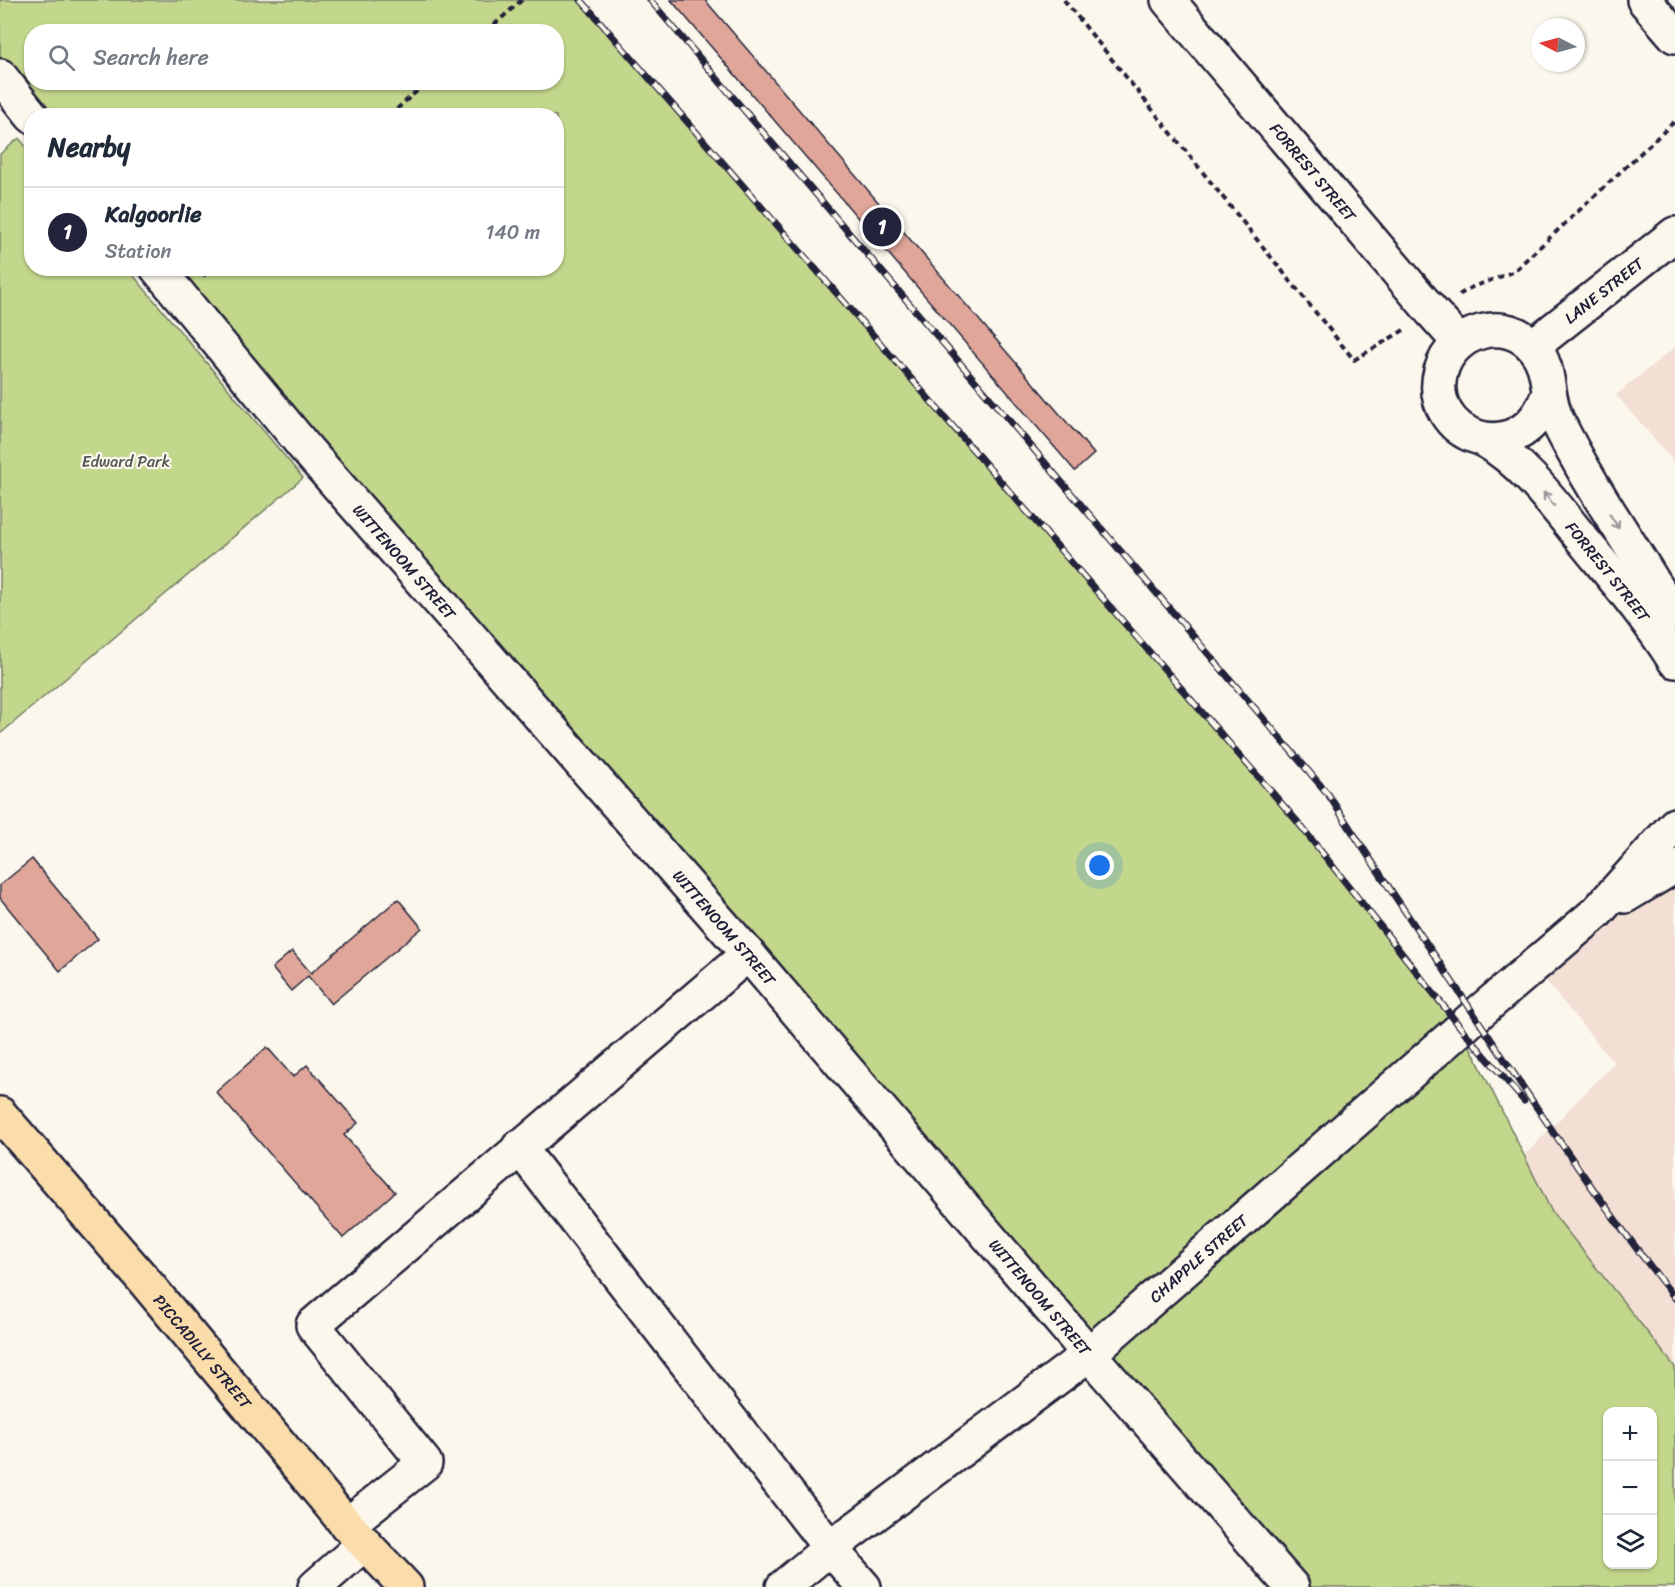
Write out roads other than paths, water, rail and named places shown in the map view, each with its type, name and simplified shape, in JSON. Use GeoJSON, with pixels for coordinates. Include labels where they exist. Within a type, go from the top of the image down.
{"type":"FeatureCollection","features":[{"type":"Feature","properties":{"kind":"main road","name":"PICCADILLY STREET"},"geometry":{"type":"LineString","coordinates":[[0,1114],[142,1278],[356,1534],[406,1587]]}},
{"type":"Feature","properties":{"kind":"street","name":"FORREST STREET"},"geometry":{"type":"LineString","coordinates":[[1168,0],[1459,342]]}},
{"type":"Feature","properties":{"kind":"street"},"geometry":{"type":"LineString","coordinates":[[1644,0],[1675,36]]}},
{"type":"Feature","properties":{"kind":"street"},"geometry":{"type":"LineString","coordinates":[[4,88],[24,108]]}},
{"type":"Feature","properties":{"kind":"street","name":"LANE STREET"},"geometry":{"type":"LineString","coordinates":[[1533,346],[1675,234]]}},
{"type":"Feature","properties":{"kind":"street","name":"WITTENOOM STREET"},"geometry":{"type":"LineString","coordinates":[[164,276],[307,450],[748,954],[1089,1354],[1292,1587]]}},
{"type":"Feature","properties":{"kind":"street"},"geometry":{"type":"LineString","coordinates":[[1497,330],[1520,336],[1533,346],[1544,360],[1549,377],[1548,395],[1542,412],[1532,425],[1517,435],[1500,440],[1483,439],[1466,433],[1452,422],[1443,406],[1439,389],[1441,371],[1448,355],[1459,342],[1473,334],[1497,330]]}},
{"type":"Feature","properties":{"kind":"street","name":"FORREST STREET"},"geometry":{"type":"LineString","coordinates":[[1548,395],[1556,417],[1598,496],[1675,613]]}},
{"type":"Feature","properties":{"kind":"street","name":"FORREST STREET"},"geometry":{"type":"LineString","coordinates":[[1483,439],[1502,450],[1534,481],[1653,625],[1675,661]]}},
{"type":"Feature","properties":{"kind":"street","name":"CHAPPLE STREET"},"geometry":{"type":"LineString","coordinates":[[783,1587],[830,1548],[1089,1354],[1597,912],[1675,825]]}},
{"type":"Feature","properties":{"kind":"street","name":"CHAPPLE STREET"},"geometry":{"type":"LineString","coordinates":[[1597,912],[1675,866]]}},
{"type":"Feature","properties":{"kind":"street"},"geometry":{"type":"LineString","coordinates":[[315,1587],[356,1534],[425,1463],[312,1325],[748,954]]}},
{"type":"Feature","properties":{"kind":"street"},"geometry":{"type":"LineString","coordinates":[[519,1147],[830,1548],[864,1587]]}},
{"type":"Feature","properties":{"kind":"railway"},"geometry":{"type":"LineString","coordinates":[[581,0],[1296,820],[1461,1028],[1524,1101]]}},
{"type":"Feature","properties":{"kind":"railway"},"geometry":{"type":"LineString","coordinates":[[650,0],[1328,794],[1554,1133],[1625,1233],[1675,1298]]}},
{"type":"Feature","properties":{"kind":"place","name":"Kalgoorlie"},"geometry":{"type":"Point","coordinates":[882,227]}},
{"type":"Feature","properties":{"kind":"park label","name":"Edward Park"},"geometry":{"type":"Point","coordinates":[126,461]}}]}
